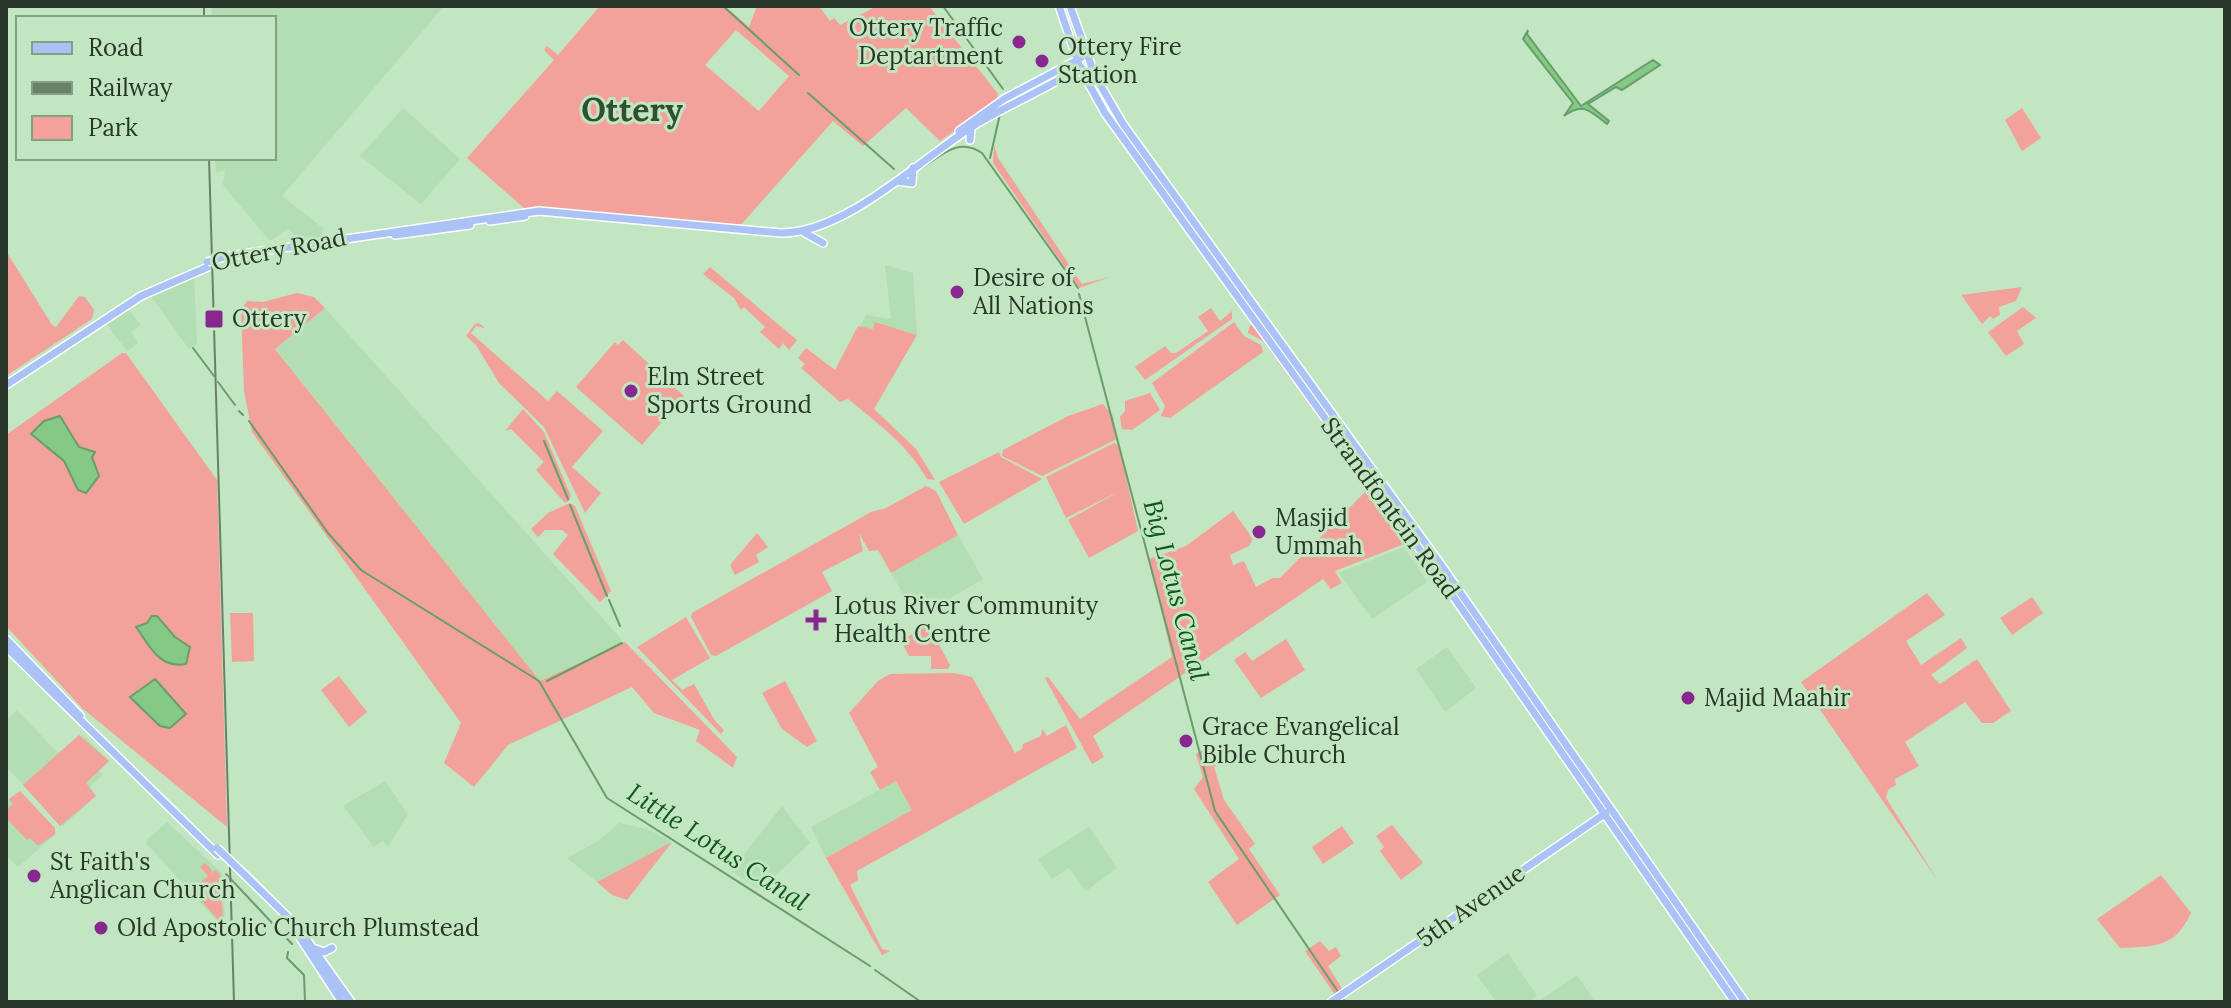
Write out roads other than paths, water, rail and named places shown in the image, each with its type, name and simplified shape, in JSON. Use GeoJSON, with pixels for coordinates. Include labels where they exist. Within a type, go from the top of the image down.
{"type":"FeatureCollection","features":[{"type":"Feature","properties":{"kind":"main road","name":"Strandfontein Road"},"geometry":{"type":"LineString","coordinates":[[1059,6],[1079,64],[1105,113],[1339,437],[1502,670],[1745,1002]]}},
{"type":"Feature","properties":{"kind":"main road","name":"Strandfontein Road"},"geometry":{"type":"LineString","coordinates":[[1070,6],[1088,57],[1123,124],[1487,631],[1735,1002]]}},
{"type":"Feature","properties":{"kind":"main road"},"geometry":{"type":"LineString","coordinates":[[929,155],[1088,57]]}},
{"type":"Feature","properties":{"kind":"main road"},"geometry":{"type":"LineString","coordinates":[[929,155],[999,102],[1079,64]]}},
{"type":"Feature","properties":{"kind":"main road"},"geometry":{"type":"LineString","coordinates":[[970,140],[971,128]]}},
{"type":"Feature","properties":{"kind":"main road","name":"Ottery Road"},"geometry":{"type":"LineString","coordinates":[[6,383],[137,293],[228,258],[515,213],[583,213],[802,232],[847,216],[885,187],[901,179],[912,183],[911,172],[929,155]]}},
{"type":"Feature","properties":{"kind":"main road"},"geometry":{"type":"LineString","coordinates":[[802,232],[823,243]]}},
{"type":"Feature","properties":{"kind":"main road"},"geometry":{"type":"LineString","coordinates":[[1325,405],[1323,409],[1339,437]]}},
{"type":"Feature","properties":{"kind":"main road"},"geometry":{"type":"LineString","coordinates":[[1487,631],[1484,635],[1502,670]]}},
{"type":"Feature","properties":{"kind":"main road"},"geometry":{"type":"LineString","coordinates":[[6,639],[218,852]]}},
{"type":"Feature","properties":{"kind":"main road"},"geometry":{"type":"LineString","coordinates":[[6,647],[109,751],[247,879],[312,945],[320,952],[332,948]]}},
{"type":"Feature","properties":{"kind":"main road"},"geometry":{"type":"LineString","coordinates":[[1533,724],[1540,724],[1547,730]]}},
{"type":"Feature","properties":{"kind":"main road"},"geometry":{"type":"LineString","coordinates":[[109,751],[122,767],[122,776]]}},
{"type":"Feature","properties":{"kind":"main road","name":"5th Avenue"},"geometry":{"type":"LineString","coordinates":[[1331,1002],[1608,812]]}},
{"type":"Feature","properties":{"kind":"main road"},"geometry":{"type":"LineString","coordinates":[[247,879],[299,936],[342,1002]]}},
{"type":"Feature","properties":{"kind":"main road"},"geometry":{"type":"LineString","coordinates":[[312,945],[351,1002]]}},
{"type":"Feature","properties":{"kind":"waterway"},"geometry":{"type":"LineString","coordinates":[[723,6],[799,75]]}},
{"type":"Feature","properties":{"kind":"waterway"},"geometry":{"type":"LineString","coordinates":[[943,6],[1003,89]]}},
{"type":"Feature","properties":{"kind":"waterway"},"geometry":{"type":"LineString","coordinates":[[808,93],[894,169]]}},
{"type":"Feature","properties":{"kind":"waterway"},"geometry":{"type":"LineString","coordinates":[[990,158],[1000,114]]}},
{"type":"Feature","properties":{"kind":"waterway","name":"Big Lotus Canal"},"geometry":{"type":"LineString","coordinates":[[920,169],[957,147],[973,148],[982,153],[1078,288]]}},
{"type":"Feature","properties":{"kind":"waterway","name":"Big Lotus Canal"},"geometry":{"type":"LineString","coordinates":[[1079,294],[1215,811],[1345,1002]]}},
{"type":"Feature","properties":{"kind":"waterway"},"geometry":{"type":"LineString","coordinates":[[193,348],[214,376]]}},
{"type":"Feature","properties":{"kind":"waterway"},"geometry":{"type":"LineString","coordinates":[[218,382],[235,405]]}},
{"type":"Feature","properties":{"kind":"waterway"},"geometry":{"type":"LineString","coordinates":[[239,411],[243,415]]}},
{"type":"Feature","properties":{"kind":"waterway","name":"Little Lotus Canal"},"geometry":{"type":"LineString","coordinates":[[249,421],[328,533],[361,570],[539,681],[607,798],[870,966]]}},
{"type":"Feature","properties":{"kind":"waterway"},"geometry":{"type":"LineString","coordinates":[[544,441],[568,499]]}},
{"type":"Feature","properties":{"kind":"waterway"},"geometry":{"type":"LineString","coordinates":[[570,505],[607,596]]}},
{"type":"Feature","properties":{"kind":"waterway"},"geometry":{"type":"LineString","coordinates":[[609,600],[620,626]]}},
{"type":"Feature","properties":{"kind":"waterway"},"geometry":{"type":"LineString","coordinates":[[547,681],[622,643]]}},
{"type":"Feature","properties":{"kind":"waterway"},"geometry":{"type":"LineString","coordinates":[[226,874],[292,944]]}},
{"type":"Feature","properties":{"kind":"waterway"},"geometry":{"type":"LineString","coordinates":[[288,952],[287,958],[304,975],[305,1002]]}},
{"type":"Feature","properties":{"kind":"waterway","name":"Little Lotus Canal"},"geometry":{"type":"LineString","coordinates":[[875,970],[921,1002]]}},
{"type":"Feature","properties":{"kind":"railway"},"geometry":{"type":"LineString","coordinates":[[204,6],[204,16]]}},
{"type":"Feature","properties":{"kind":"railway"},"geometry":{"type":"LineString","coordinates":[[209,160],[234,1002]]}},
{"type":"Feature","properties":{"kind":"place","name":"Ottery Traffic Deptartment"},"geometry":{"type":"Point","coordinates":[1019,42]}},
{"type":"Feature","properties":{"kind":"place","name":"Ottery Fire Station"},"geometry":{"type":"Point","coordinates":[1042,61]}},
{"type":"Feature","properties":{"kind":"place","name":"Desire of All Nations"},"geometry":{"type":"Point","coordinates":[957,292]}},
{"type":"Feature","properties":{"kind":"place","name":"Ottery"},"geometry":{"type":"Point","coordinates":[214,319]}},
{"type":"Feature","properties":{"kind":"place","name":"Elm Street Sports Ground"},"geometry":{"type":"Point","coordinates":[631,391]}},
{"type":"Feature","properties":{"kind":"place","name":"Masjid Ummah"},"geometry":{"type":"Point","coordinates":[1259,532]}},
{"type":"Feature","properties":{"kind":"place","name":"Lotus River Community Health Centre"},"geometry":{"type":"Point","coordinates":[816,620]}},
{"type":"Feature","properties":{"kind":"place","name":"Majid Maahir"},"geometry":{"type":"Point","coordinates":[1688,698]}},
{"type":"Feature","properties":{"kind":"place","name":"Grace Evangelical Bible Church"},"geometry":{"type":"Point","coordinates":[1186,741]}},
{"type":"Feature","properties":{"kind":"place","name":"St Faith's Anglican Church"},"geometry":{"type":"Point","coordinates":[34,876]}},
{"type":"Feature","properties":{"kind":"place","name":"Old Apostolic Church Plumstead"},"geometry":{"type":"Point","coordinates":[101,928]}},
{"type":"Feature","properties":{"kind":"district","name":"Ottery"},"geometry":{"type":"Point","coordinates":[632,110]}}]}
